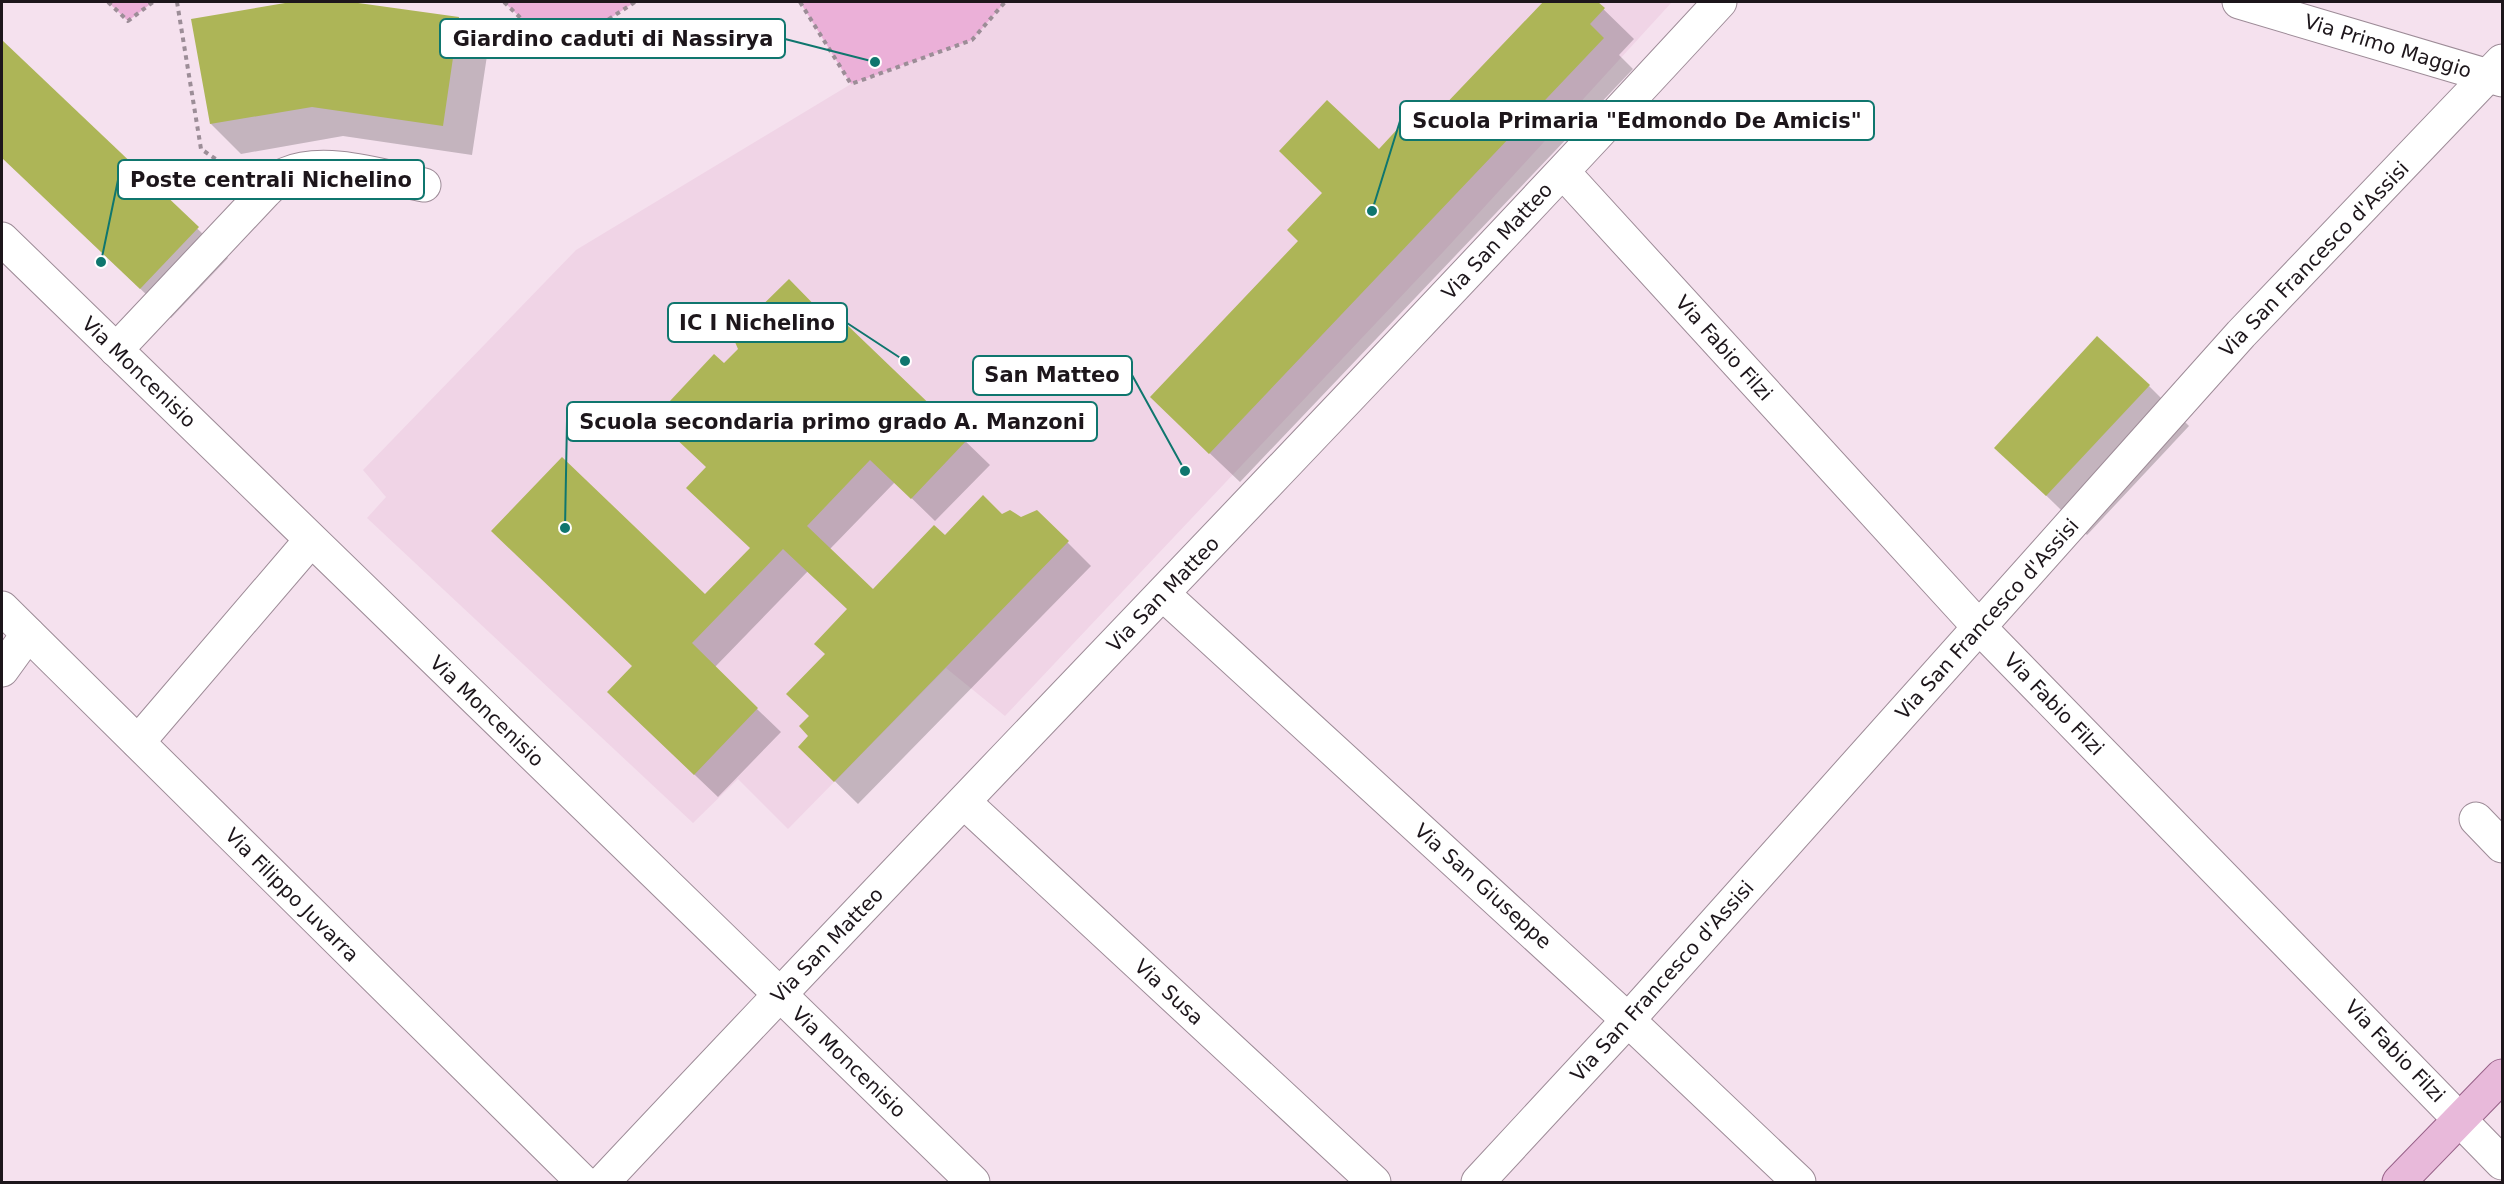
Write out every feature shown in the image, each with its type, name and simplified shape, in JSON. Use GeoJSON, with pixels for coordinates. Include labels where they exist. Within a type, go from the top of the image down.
{"type":"FeatureCollection","features":[{"type":"Feature","properties":{"kind":"main road"},"geometry":{"type":"LineString","coordinates":[[2398,1182],[2502,1076]]}},
{"type":"Feature","properties":{"kind":"street","name":"Via San Matteo"},"geometry":{"type":"LineString","coordinates":[[603,1182],[779,994],[1163,594],[1563,172],[1720,2]]}},
{"type":"Feature","properties":{"kind":"street","name":"Via Primo Maggio"},"geometry":{"type":"LineString","coordinates":[[2239,2],[2498,73]]}},
{"type":"Feature","properties":{"kind":"street","name":"Via San Francesco d'Assisi"},"geometry":{"type":"LineString","coordinates":[[1478,1182],[1628,1020],[2241,334],[2498,73]]}},
{"type":"Feature","properties":{"kind":"street"},"geometry":{"type":"LineString","coordinates":[[116,350],[265,192],[285,175],[327,166],[424,185]]}},
{"type":"Feature","properties":{"kind":"street","name":"Via Fabio Filzi"},"geometry":{"type":"LineString","coordinates":[[1563,172],[1980,628],[2502,1163]]}},
{"type":"Feature","properties":{"kind":"street","name":"Via Moncenisio"},"geometry":{"type":"LineString","coordinates":[[2,239],[974,1182]]}},
{"type":"Feature","properties":{"kind":"street"},"geometry":{"type":"LineString","coordinates":[[138,742],[311,540]]}},
{"type":"Feature","properties":{"kind":"street","name":"Via San Giuseppe"},"geometry":{"type":"LineString","coordinates":[[1163,594],[1628,1020],[1799,1182]]}},
{"type":"Feature","properties":{"kind":"street","name":"Via Filippo Juvarra"},"geometry":{"type":"LineString","coordinates":[[2,608],[583,1182]]}},
{"type":"Feature","properties":{"kind":"street"},"geometry":{"type":"LineString","coordinates":[[2,670],[28,634]]}},
{"type":"Feature","properties":{"kind":"street","name":"Via Susa"},"geometry":{"type":"LineString","coordinates":[[964,802],[1374,1182]]}},
{"type":"Feature","properties":{"kind":"street"},"geometry":{"type":"LineString","coordinates":[[2476,819],[2502,846]]}},
{"type":"Feature","properties":{"kind":"path"},"geometry":{"type":"LineString","coordinates":[[108,2],[128,21],[153,2]]}},
{"type":"Feature","properties":{"kind":"path"},"geometry":{"type":"LineString","coordinates":[[177,2],[201,149],[265,192]]}},
{"type":"Feature","properties":{"kind":"path"},"geometry":{"type":"LineString","coordinates":[[504,2],[557,53],[635,2]]}},
{"type":"Feature","properties":{"kind":"path"},"geometry":{"type":"LineString","coordinates":[[800,2],[851,84],[972,40],[1005,2]]}},
{"type":"Feature","properties":{"kind":"shaded area"},"geometry":{"type":"Polygon","coordinates":[[[108,2],[153,2],[128,21],[108,2]]]}},
{"type":"Feature","properties":{"kind":"shaded area"},"geometry":{"type":"Polygon","coordinates":[[[504,2],[635,2],[557,53],[504,2]]]}},
{"type":"Feature","properties":{"kind":"shaded area"},"geometry":{"type":"Polygon","coordinates":[[[800,2],[1005,2],[972,40],[851,84],[800,2]]]}},
{"type":"Feature","properties":{"kind":"shaded area"},"geometry":{"type":"Polygon","coordinates":[[[1005,2],[1672,2],[1444,251],[1005,716],[946,668],[788,829],[738,779],[693,823],[367,518],[386,497],[363,470],[576,250],[851,84],[972,40],[1005,2]]]}},
{"type":"Feature","properties":{"kind":"building"},"geometry":{"type":"Polygon","coordinates":[[[291,2],[351,2],[459,17],[443,126],[312,107],[210,124],[191,19],[291,2]]]}},
{"type":"Feature","properties":{"kind":"building"},"geometry":{"type":"Polygon","coordinates":[[[1543,2],[1598,2],[1605,8],[1590,24],[1604,38],[1209,454],[1150,397],[1298,241],[1287,230],[1322,193],[1279,151],[1327,100],[1379,149],[1403,123],[1420,131],[1543,2]]]}},
{"type":"Feature","properties":{"kind":"building"},"geometry":{"type":"Polygon","coordinates":[[[2,40],[199,227],[140,289],[2,158],[2,40]]]}},
{"type":"Feature","properties":{"kind":"building"},"geometry":{"type":"Polygon","coordinates":[[[789,279],[831,322],[844,322],[967,440],[911,499],[870,460],[807,526],[873,589],[934,525],[945,535],[983,495],[1002,514],[1010,510],[1021,517],[1037,510],[1069,541],[834,782],[798,747],[808,736],[799,726],[809,716],[786,694],[825,654],[814,644],[847,609],[783,549],[692,643],[758,708],[694,775],[607,692],[632,666],[491,531],[562,457],[705,594],[750,548],[686,488],[706,467],[654,418],[714,354],[724,363],[738,349],[732,335],[789,279]]]}},
{"type":"Feature","properties":{"kind":"building"},"geometry":{"type":"Polygon","coordinates":[[[2097,336],[2150,385],[2046,496],[1994,448],[2097,336]]]}},
{"type":"Feature","properties":{"kind":"place","name":"Giardino caduti di Nassirya"},"geometry":{"type":"Point","coordinates":[875,62]}},
{"type":"Feature","properties":{"kind":"place","name":"Scuola Primaria \"Edmondo De Amicis\""},"geometry":{"type":"Point","coordinates":[1372,211]}},
{"type":"Feature","properties":{"kind":"place","name":"Poste centrali Nichelino"},"geometry":{"type":"Point","coordinates":[101,262]}},
{"type":"Feature","properties":{"kind":"place","name":"IC I Nichelino"},"geometry":{"type":"Point","coordinates":[905,361]}},
{"type":"Feature","properties":{"kind":"place","name":"San Matteo"},"geometry":{"type":"Point","coordinates":[1185,471]}},
{"type":"Feature","properties":{"kind":"place","name":"Scuola secondaria primo grado A. Manzoni"},"geometry":{"type":"Point","coordinates":[565,528]}}]}
